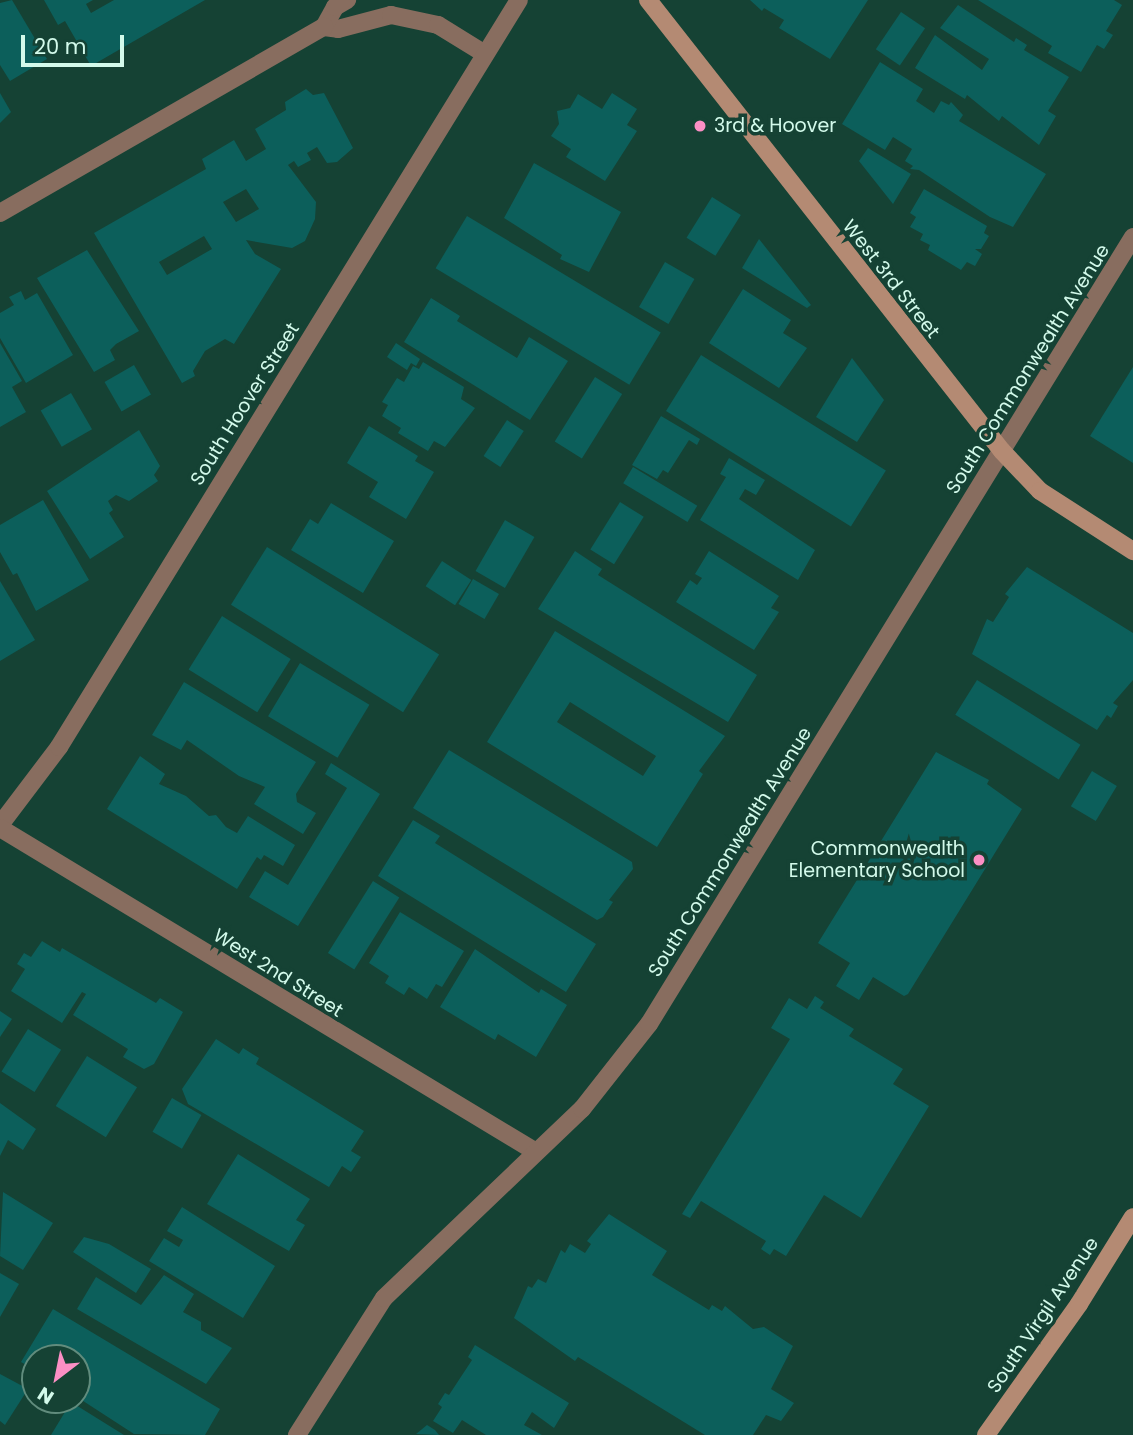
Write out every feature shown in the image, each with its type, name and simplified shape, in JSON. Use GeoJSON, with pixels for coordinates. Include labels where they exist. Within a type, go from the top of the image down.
{"type":"FeatureCollection","features":[{"type":"Feature","properties":{"kind":"main road","name":"West 3rd Street"},"geometry":{"type":"LineString","coordinates":[[648,0],[1002,451],[1040,491],[1133,551]]}},
{"type":"Feature","properties":{"kind":"main road","name":"South Virgil Avenue"},"geometry":{"type":"LineString","coordinates":[[989,1434],[1079,1304],[1133,1217]]}},
{"type":"Feature","properties":{"kind":"street"},"geometry":{"type":"LineString","coordinates":[[0,213],[324,27],[335,7],[347,0]]}},
{"type":"Feature","properties":{"kind":"street","name":"South Hoover Street"},"geometry":{"type":"LineString","coordinates":[[0,826],[59,747],[519,0]]}},
{"type":"Feature","properties":{"kind":"street"},"geometry":{"type":"LineString","coordinates":[[324,27],[338,29],[391,15],[438,25],[485,54]]}},
{"type":"Feature","properties":{"kind":"street","name":"South Commonwealth Avenue"},"geometry":{"type":"LineString","coordinates":[[297,1435],[384,1298],[582,1109],[649,1024],[1133,237]]}},
{"type":"Feature","properties":{"kind":"street","name":"West 2nd Street"},"geometry":{"type":"LineString","coordinates":[[0,826],[536,1152]]}},
{"type":"Feature","properties":{"kind":"building"},"geometry":{"type":"Polygon","coordinates":[[[12,0],[47,59],[10,81],[0,65],[0,3],[12,0]]]}},
{"type":"Feature","properties":{"kind":"building"},"geometry":{"type":"Polygon","coordinates":[[[44,0],[93,0],[86,4],[91,13],[114,0],[205,0],[91,66],[65,21],[58,25],[44,0]]]}},
{"type":"Feature","properties":{"kind":"building"},"geometry":{"type":"Polygon","coordinates":[[[750,0],[868,0],[830,59],[779,28],[784,20],[764,8],[762,11],[750,0]]]}},
{"type":"Feature","properties":{"kind":"building"},"geometry":{"type":"Polygon","coordinates":[[[978,0],[1114,0],[1122,5],[1106,31],[1113,35],[1104,49],[1097,45],[1081,72],[1048,53],[1052,46],[978,0]]]}},
{"type":"Feature","properties":{"kind":"building"},"geometry":{"type":"Polygon","coordinates":[[[958,5],[1014,42],[1016,38],[1027,45],[1024,50],[1069,77],[1048,111],[1056,116],[1039,145],[1002,116],[999,121],[967,95],[965,99],[915,68],[935,35],[982,70],[989,59],[940,28],[958,5]]]}},
{"type":"Feature","properties":{"kind":"building"},"geometry":{"type":"Polygon","coordinates":[[[901,12],[925,28],[900,66],[876,49],[901,12]]]}},
{"type":"Feature","properties":{"kind":"building"},"geometry":{"type":"Polygon","coordinates":[[[880,62],[923,89],[916,101],[934,113],[941,101],[949,105],[951,102],[963,115],[959,121],[1046,174],[1013,227],[990,217],[919,170],[910,169],[913,166],[905,161],[912,149],[893,137],[885,150],[842,124],[880,62]]]}},
{"type":"Feature","properties":{"kind":"building"},"geometry":{"type":"Polygon","coordinates":[[[306,89],[313,95],[324,93],[353,148],[337,162],[327,163],[317,147],[307,153],[311,160],[298,167],[294,161],[288,165],[316,202],[315,219],[305,241],[292,248],[246,240],[255,254],[281,269],[234,344],[225,339],[205,351],[193,371],[195,376],[182,383],[94,233],[206,169],[202,159],[234,140],[246,161],[266,149],[255,129],[286,110],[285,102],[306,89]],[[246,189],[223,202],[236,222],[259,209],[246,189]],[[204,236],[159,262],[167,275],[212,249],[204,236]]]}},
{"type":"Feature","properties":{"kind":"building"},"geometry":{"type":"Polygon","coordinates":[[[0,93],[11,112],[0,123],[0,93]]]}},
{"type":"Feature","properties":{"kind":"building"},"geometry":{"type":"Polygon","coordinates":[[[612,93],[637,109],[627,125],[637,131],[605,181],[566,157],[571,149],[551,136],[559,124],[557,111],[570,108],[578,94],[602,109],[612,93]]]}},
{"type":"Feature","properties":{"kind":"building"},"geometry":{"type":"Polygon","coordinates":[[[868,148],[911,174],[893,204],[859,161],[868,148]]]}},
{"type":"Feature","properties":{"kind":"building"},"geometry":{"type":"Polygon","coordinates":[[[534,163],[621,212],[589,272],[560,259],[562,255],[504,218],[534,163]]]}},
{"type":"Feature","properties":{"kind":"building"},"geometry":{"type":"Polygon","coordinates":[[[924,189],[987,226],[984,233],[989,236],[981,249],[975,249],[982,254],[975,266],[967,262],[961,270],[928,250],[930,245],[920,240],[923,234],[910,227],[916,217],[910,213],[924,189]]]}},
{"type":"Feature","properties":{"kind":"building"},"geometry":{"type":"Polygon","coordinates":[[[712,197],[741,215],[715,256],[687,238],[712,197]]]}},
{"type":"Feature","properties":{"kind":"building"},"geometry":{"type":"Polygon","coordinates":[[[467,216],[661,332],[629,385],[436,268],[467,216]]]}},
{"type":"Feature","properties":{"kind":"building"},"geometry":{"type":"Polygon","coordinates":[[[759,239],[811,305],[807,308],[742,268],[759,239]]]}},
{"type":"Feature","properties":{"kind":"building"},"geometry":{"type":"Polygon","coordinates":[[[87,250],[139,331],[116,344],[110,350],[115,360],[94,372],[37,278],[87,250]]]}},
{"type":"Feature","properties":{"kind":"building"},"geometry":{"type":"Polygon","coordinates":[[[665,262],[694,279],[668,324],[639,307],[665,262]]]}},
{"type":"Feature","properties":{"kind":"building"},"geometry":{"type":"Polygon","coordinates":[[[743,289],[791,320],[783,333],[807,348],[779,388],[709,343],[743,289]]]}},
{"type":"Feature","properties":{"kind":"building"},"geometry":{"type":"Polygon","coordinates":[[[21,291],[25,300],[37,293],[73,355],[26,383],[0,338],[0,313],[14,305],[9,297],[21,291]]]}},
{"type":"Feature","properties":{"kind":"building"},"geometry":{"type":"Polygon","coordinates":[[[431,298],[460,316],[457,321],[517,358],[529,337],[568,361],[530,420],[404,342],[431,298]]]}},
{"type":"Feature","properties":{"kind":"building"},"geometry":{"type":"Polygon","coordinates":[[[0,343],[22,381],[12,387],[26,412],[0,427],[0,343]]]}},
{"type":"Feature","properties":{"kind":"building"},"geometry":{"type":"Polygon","coordinates":[[[396,343],[420,359],[416,366],[411,363],[407,370],[387,357],[396,343]]]}},
{"type":"Feature","properties":{"kind":"building"},"geometry":{"type":"Polygon","coordinates":[[[701,355],[886,471],[851,526],[666,411],[701,355]]]}},
{"type":"Feature","properties":{"kind":"building"},"geometry":{"type":"Polygon","coordinates":[[[852,358],[884,400],[857,442],[816,417],[852,358]]]}},
{"type":"Feature","properties":{"kind":"building"},"geometry":{"type":"Polygon","coordinates":[[[423,362],[464,387],[461,399],[475,408],[445,447],[434,441],[428,451],[398,433],[401,428],[382,416],[388,405],[382,402],[397,378],[404,382],[413,366],[419,369],[423,362]]]}},
{"type":"Feature","properties":{"kind":"building"},"geometry":{"type":"Polygon","coordinates":[[[134,365],[151,394],[122,411],[105,382],[134,365]]]}},
{"type":"Feature","properties":{"kind":"building"},"geometry":{"type":"Polygon","coordinates":[[[1133,367],[1133,463],[1090,436],[1133,367]]]}},
{"type":"Feature","properties":{"kind":"building"},"geometry":{"type":"Polygon","coordinates":[[[595,377],[622,394],[582,458],[555,441],[595,377]]]}},
{"type":"Feature","properties":{"kind":"building"},"geometry":{"type":"Polygon","coordinates":[[[71,393],[92,429],[62,447],[41,410],[71,393]]]}},
{"type":"Feature","properties":{"kind":"building"},"geometry":{"type":"Polygon","coordinates":[[[661,416],[700,439],[697,445],[689,440],[668,473],[663,470],[657,479],[632,465],[661,416]]]}},
{"type":"Feature","properties":{"kind":"building"},"geometry":{"type":"Polygon","coordinates":[[[507,420],[524,431],[500,467],[484,456],[507,420]]]}},
{"type":"Feature","properties":{"kind":"building"},"geometry":{"type":"Polygon","coordinates":[[[369,426],[418,456],[415,461],[434,472],[406,519],[369,497],[378,482],[347,463],[369,426]]]}},
{"type":"Feature","properties":{"kind":"building"},"geometry":{"type":"Polygon","coordinates":[[[139,430],[160,466],[154,475],[158,481],[129,501],[116,495],[108,501],[113,510],[109,513],[124,537],[90,559],[47,491],[139,430]]]}},
{"type":"Feature","properties":{"kind":"building"},"geometry":{"type":"Polygon","coordinates":[[[729,458],[765,480],[756,495],[745,489],[739,499],[815,550],[798,580],[700,520],[726,477],[720,474],[729,458]]]}},
{"type":"Feature","properties":{"kind":"building"},"geometry":{"type":"Polygon","coordinates":[[[633,467],[697,506],[688,522],[623,483],[633,467]]]}},
{"type":"Feature","properties":{"kind":"building"},"geometry":{"type":"Polygon","coordinates":[[[43,500],[89,580],[36,611],[17,573],[13,575],[0,552],[0,525],[43,500]]]}},
{"type":"Feature","properties":{"kind":"building"},"geometry":{"type":"Polygon","coordinates":[[[620,502],[644,517],[614,564],[590,549],[620,502]]]}},
{"type":"Feature","properties":{"kind":"building"},"geometry":{"type":"Polygon","coordinates":[[[331,503],[394,541],[363,593],[291,550],[310,519],[318,524],[331,503]]]}},
{"type":"Feature","properties":{"kind":"building"},"geometry":{"type":"Polygon","coordinates":[[[505,520],[534,537],[505,588],[476,571],[505,520]]]}},
{"type":"Feature","properties":{"kind":"building"},"geometry":{"type":"Polygon","coordinates":[[[267,547],[439,655],[403,712],[231,605],[267,547]]]}},
{"type":"Feature","properties":{"kind":"building"},"geometry":{"type":"Polygon","coordinates":[[[575,551],[602,569],[598,575],[757,675],[728,722],[538,609],[575,551]]]}},
{"type":"Feature","properties":{"kind":"building"},"geometry":{"type":"Polygon","coordinates":[[[709,551],[779,596],[771,608],[779,612],[754,650],[676,602],[690,580],[697,585],[702,578],[695,574],[709,551]]]}},
{"type":"Feature","properties":{"kind":"building"},"geometry":{"type":"Polygon","coordinates":[[[442,561],[471,580],[455,605],[426,586],[442,561]]]}},
{"type":"Feature","properties":{"kind":"building"},"geometry":{"type":"Polygon","coordinates":[[[1027,567],[1133,633],[1133,680],[1113,703],[1118,706],[1111,718],[1107,715],[1097,730],[972,654],[987,619],[993,622],[1009,597],[1005,594],[1027,567]]]}},
{"type":"Feature","properties":{"kind":"building"},"geometry":{"type":"Polygon","coordinates":[[[473,579],[499,594],[484,619],[458,604],[473,579]]]}},
{"type":"Feature","properties":{"kind":"building"},"geometry":{"type":"Polygon","coordinates":[[[0,581],[35,640],[0,661],[0,581]]]}},
{"type":"Feature","properties":{"kind":"building"},"geometry":{"type":"Polygon","coordinates":[[[222,616],[291,659],[257,712],[189,669],[222,616]]]}},
{"type":"Feature","properties":{"kind":"building"},"geometry":{"type":"Polygon","coordinates":[[[555,631],[725,736],[699,771],[703,774],[657,847],[487,742],[555,631]],[[570,702],[557,722],[643,776],[656,756],[570,702]]]}},
{"type":"Feature","properties":{"kind":"building"},"geometry":{"type":"Polygon","coordinates":[[[300,663],[369,705],[337,758],[268,716],[300,663]]]}},
{"type":"Feature","properties":{"kind":"building"},"geometry":{"type":"Polygon","coordinates":[[[977,680],[1080,745],[1059,779],[955,715],[977,680]]]}},
{"type":"Feature","properties":{"kind":"building"},"geometry":{"type":"Polygon","coordinates":[[[184,682],[316,762],[296,794],[297,802],[316,813],[303,834],[254,804],[265,787],[239,776],[187,740],[181,750],[152,735],[184,682]]]}},
{"type":"Feature","properties":{"kind":"building"},"geometry":{"type":"Polygon","coordinates":[[[449,750],[632,862],[633,869],[609,900],[613,902],[603,917],[597,920],[413,808],[449,750]]]}},
{"type":"Feature","properties":{"kind":"building"},"geometry":{"type":"Polygon","coordinates":[[[936,752],[989,780],[987,784],[1022,809],[908,994],[904,996],[873,977],[859,1000],[836,986],[850,963],[818,943],[936,752]]]}},
{"type":"Feature","properties":{"kind":"building"},"geometry":{"type":"Polygon","coordinates":[[[140,756],[165,774],[159,784],[186,796],[209,816],[216,815],[226,827],[237,833],[248,816],[295,845],[283,866],[264,855],[261,860],[257,857],[237,889],[107,809],[140,756]]]}},
{"type":"Feature","properties":{"kind":"building"},"geometry":{"type":"Polygon","coordinates":[[[331,763],[380,794],[298,926],[249,897],[265,871],[288,885],[347,788],[325,774],[331,763]]]}},
{"type":"Feature","properties":{"kind":"building"},"geometry":{"type":"Polygon","coordinates":[[[1092,771],[1117,786],[1096,821],[1071,806],[1092,771]]]}},
{"type":"Feature","properties":{"kind":"building"},"geometry":{"type":"Polygon","coordinates":[[[413,820],[440,836],[435,843],[596,944],[566,992],[378,876],[413,820]]]}},
{"type":"Feature","properties":{"kind":"building"},"geometry":{"type":"Polygon","coordinates":[[[373,881],[399,897],[354,970],[328,953],[373,881]]]}},
{"type":"Feature","properties":{"kind":"building"},"geometry":{"type":"Polygon","coordinates":[[[400,912],[464,951],[442,987],[436,984],[427,999],[409,987],[404,995],[385,983],[389,976],[369,963],[400,912]]]}},
{"type":"Feature","properties":{"kind":"building"},"geometry":{"type":"Polygon","coordinates":[[[42,941],[60,952],[62,948],[156,1003],[160,998],[183,1012],[154,1064],[144,1069],[123,1057],[128,1049],[73,1015],[86,994],[82,992],[62,1023],[11,991],[25,969],[17,964],[24,953],[31,957],[42,941]]]}},
{"type":"Feature","properties":{"kind":"building"},"geometry":{"type":"Polygon","coordinates":[[[475,949],[539,993],[541,989],[567,1005],[536,1057],[498,1034],[495,1040],[440,1007],[475,949]]]}},
{"type":"Feature","properties":{"kind":"building"},"geometry":{"type":"Polygon","coordinates":[[[815,996],[824,1002],[820,1008],[854,1029],[849,1036],[903,1069],[893,1084],[929,1106],[861,1218],[824,1195],[786,1256],[774,1249],[770,1255],[761,1249],[766,1241],[701,1201],[690,1218],[682,1214],[790,1039],[771,1028],[789,998],[807,1009],[815,996]]]}},
{"type":"Feature","properties":{"kind":"building"},"geometry":{"type":"Polygon","coordinates":[[[0,1011],[12,1019],[0,1037],[0,1011]]]}},
{"type":"Feature","properties":{"kind":"building"},"geometry":{"type":"Polygon","coordinates":[[[28,1029],[61,1050],[35,1092],[2,1071],[28,1029]]]}},
{"type":"Feature","properties":{"kind":"building"},"geometry":{"type":"Polygon","coordinates":[[[216,1039],[239,1054],[243,1048],[259,1058],[256,1064],[364,1131],[351,1151],[361,1157],[351,1172],[342,1166],[329,1187],[188,1104],[182,1089],[216,1039]]]}},
{"type":"Feature","properties":{"kind":"building"},"geometry":{"type":"Polygon","coordinates":[[[87,1056],[137,1087],[106,1137],[56,1106],[87,1056]]]}},
{"type":"Feature","properties":{"kind":"building"},"geometry":{"type":"Polygon","coordinates":[[[172,1098],[201,1115],[182,1149],[152,1132],[172,1098]]]}},
{"type":"Feature","properties":{"kind":"building"},"geometry":{"type":"Polygon","coordinates":[[[0,1103],[36,1129],[23,1150],[8,1140],[0,1156],[0,1103]]]}},
{"type":"Feature","properties":{"kind":"building"},"geometry":{"type":"Polygon","coordinates":[[[238,1154],[310,1199],[296,1220],[305,1225],[289,1251],[207,1204],[238,1154]]]}},
{"type":"Feature","properties":{"kind":"building"},"geometry":{"type":"Polygon","coordinates":[[[3,1192],[53,1223],[23,1270],[0,1256],[3,1192]]]}},
{"type":"Feature","properties":{"kind":"building"},"geometry":{"type":"Polygon","coordinates":[[[182,1207],[275,1266],[243,1318],[149,1261],[164,1238],[179,1247],[183,1240],[167,1231],[182,1207]]]}},
{"type":"Feature","properties":{"kind":"building"},"geometry":{"type":"Polygon","coordinates":[[[609,1214],[667,1251],[652,1275],[709,1310],[712,1305],[722,1311],[725,1306],[753,1329],[764,1327],[793,1346],[771,1389],[794,1403],[781,1421],[766,1415],[753,1435],[705,1435],[578,1357],[575,1361],[514,1318],[528,1286],[532,1288],[538,1279],[546,1283],[561,1250],[565,1253],[570,1244],[585,1253],[591,1244],[587,1241],[609,1214]]]}},
{"type":"Feature","properties":{"kind":"building"},"geometry":{"type":"Polygon","coordinates":[[[84,1237],[109,1244],[151,1269],[136,1293],[73,1252],[84,1237]]]}},
{"type":"Feature","properties":{"kind":"building"},"geometry":{"type":"Polygon","coordinates":[[[0,1273],[19,1284],[0,1317],[0,1273]]]}},
{"type":"Feature","properties":{"kind":"building"},"geometry":{"type":"Polygon","coordinates":[[[164,1275],[194,1294],[183,1312],[201,1322],[201,1330],[232,1348],[206,1384],[77,1309],[96,1277],[141,1305],[164,1275]]]}},
{"type":"Feature","properties":{"kind":"building"},"geometry":{"type":"Polygon","coordinates":[[[53,1309],[220,1409],[205,1435],[134,1434],[91,1406],[91,1344],[32,1344],[53,1309]]]}},
{"type":"Feature","properties":{"kind":"building"},"geometry":{"type":"Polygon","coordinates":[[[475,1345],[569,1403],[554,1428],[532,1412],[524,1425],[542,1435],[486,1435],[462,1420],[453,1433],[433,1421],[442,1407],[438,1404],[445,1393],[449,1395],[472,1360],[468,1357],[475,1345]]]}},
{"type":"Feature","properties":{"kind":"building"},"geometry":{"type":"Polygon","coordinates":[[[0,1374],[21,1385],[21,1400],[5,1425],[0,1421],[0,1374]]]}},
{"type":"Feature","properties":{"kind":"building"},"geometry":{"type":"Polygon","coordinates":[[[64,1414],[90,1414],[124,1435],[51,1435],[64,1414]]]}},
{"type":"Feature","properties":{"kind":"building"},"geometry":{"type":"Polygon","coordinates":[[[427,1425],[435,1430],[439,1435],[416,1434],[427,1425]]]}},
{"type":"Feature","properties":{"kind":"place","name":"3rd & Hoover"},"geometry":{"type":"Point","coordinates":[700,126]}},
{"type":"Feature","properties":{"kind":"place","name":"Commonwealth Elementary School"},"geometry":{"type":"Point","coordinates":[979,860]}}]}
